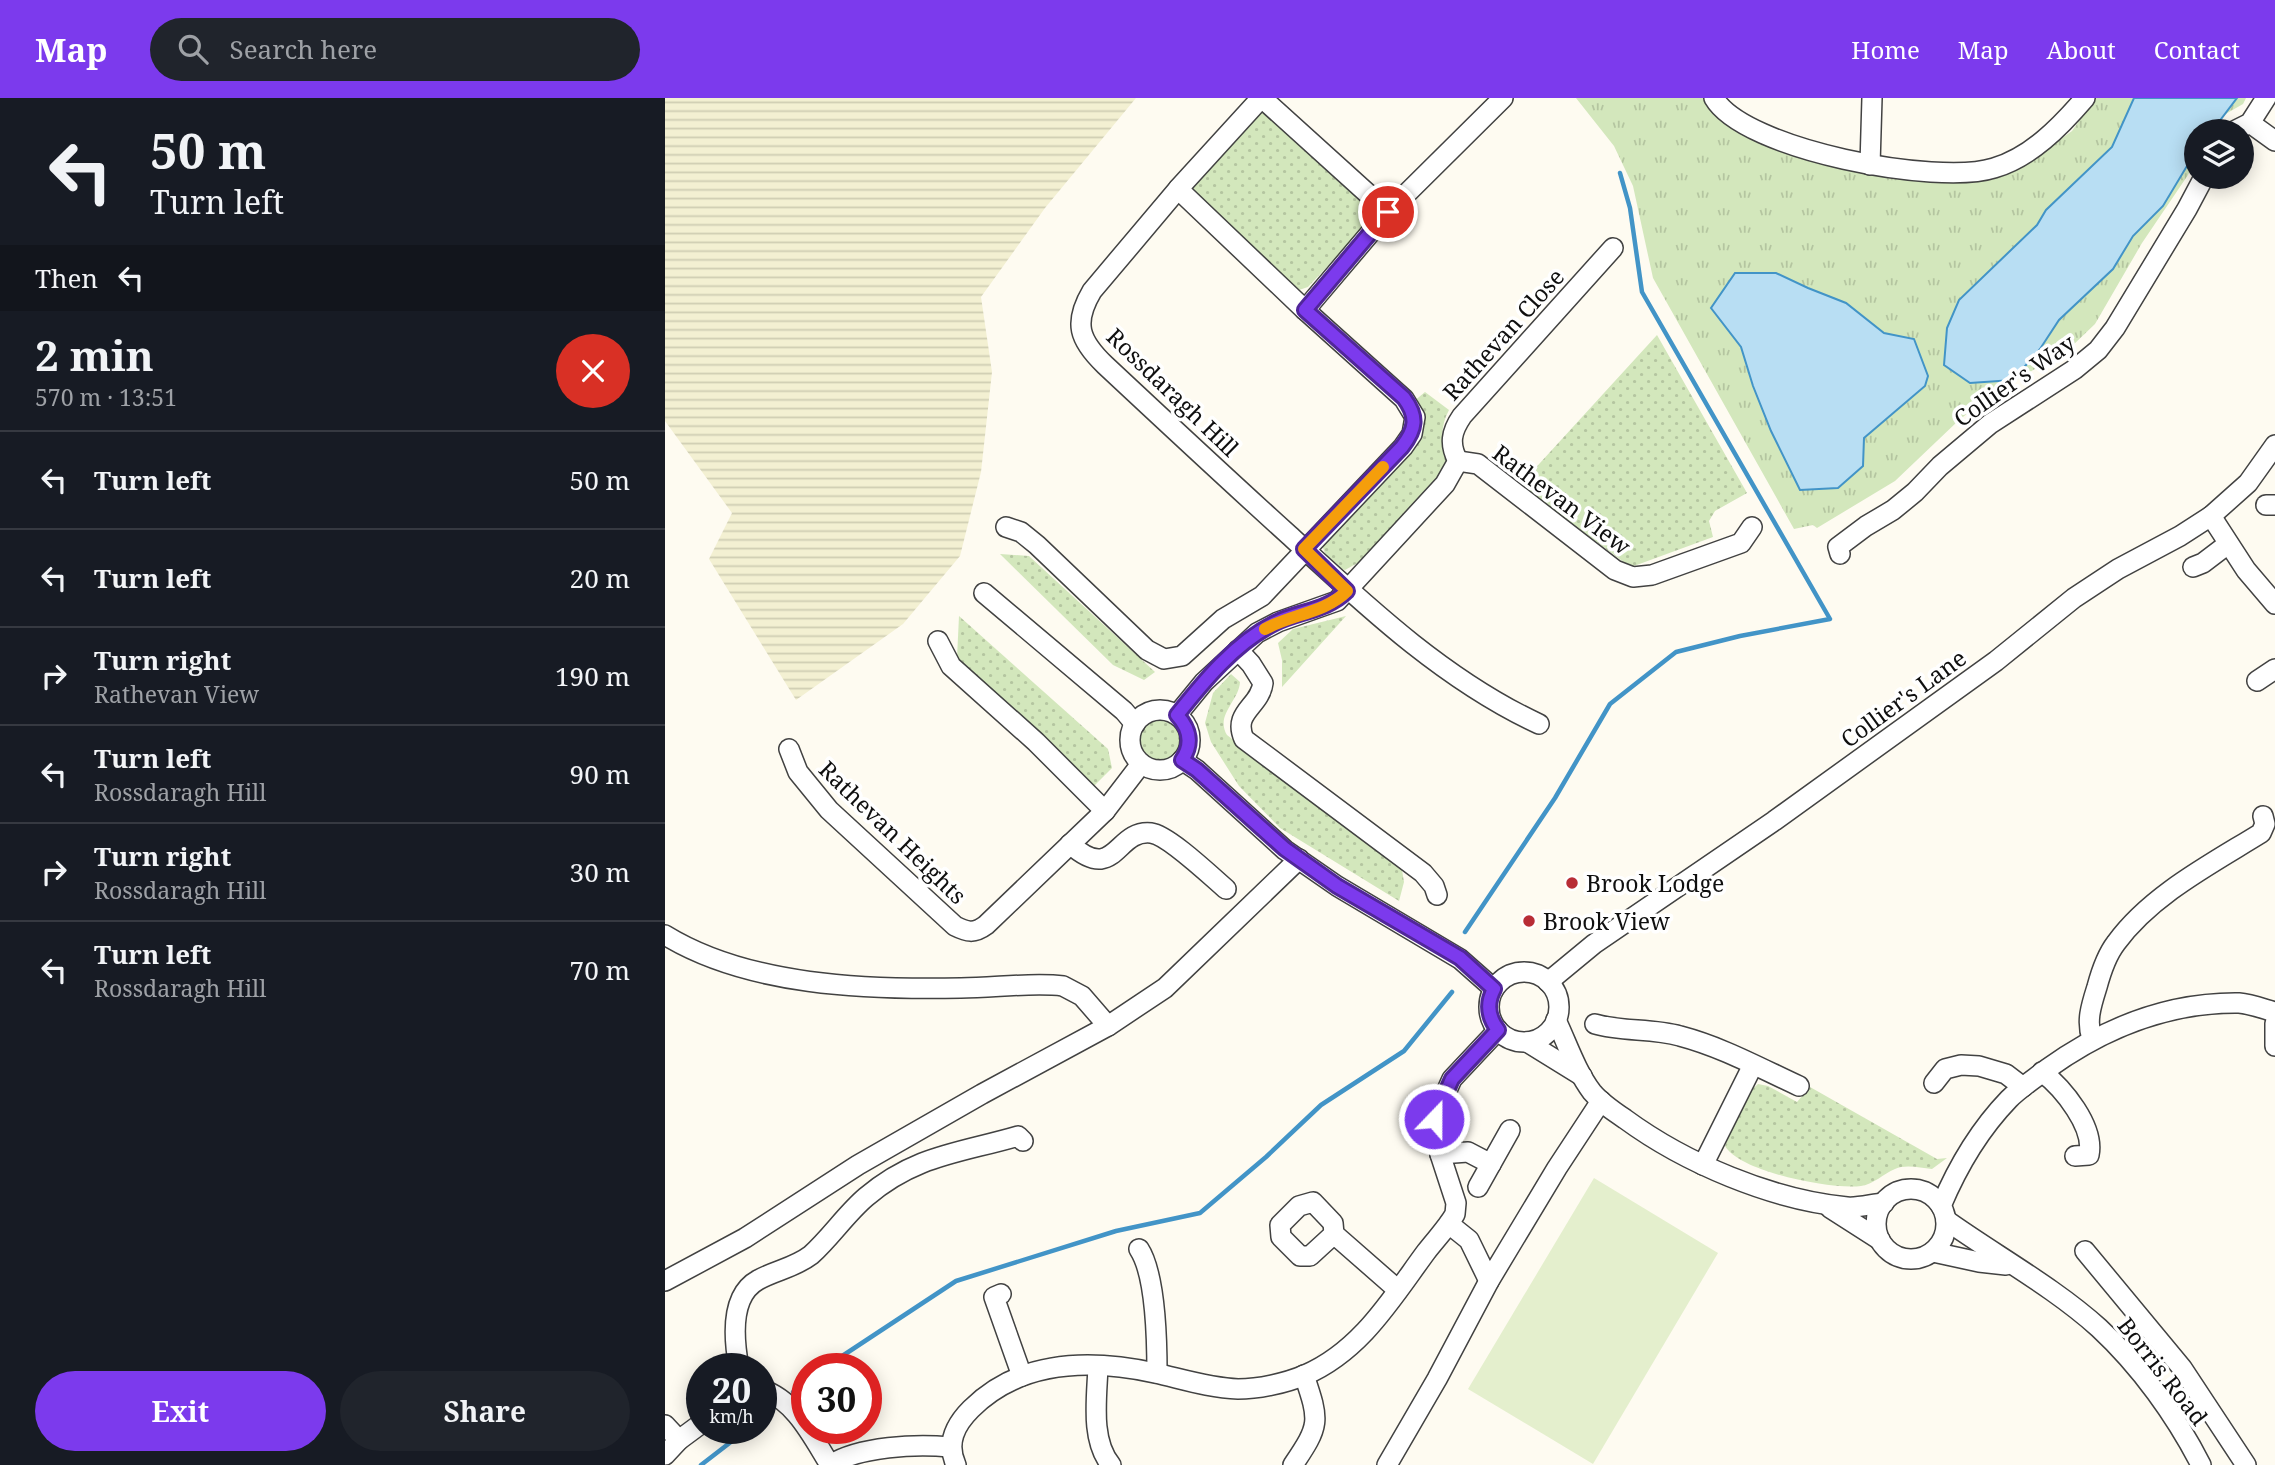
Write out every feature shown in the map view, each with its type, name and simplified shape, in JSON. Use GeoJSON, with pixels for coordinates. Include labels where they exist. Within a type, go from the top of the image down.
{"type":"FeatureCollection","features":[{"type":"Feature","properties":{"kind":"street"},"geometry":{"type":"LineString","coordinates":[[1006,527],[1021,532],[1037,544],[1129,635],[1147,650],[1164,659],[1182,656],[1223,619],[1262,596],[1402,447],[1412,434],[1415,417],[1404,398],[1305,310],[1178,189],[1262,98],[1388,212]]}},
{"type":"Feature","properties":{"kind":"street"},"geometry":{"type":"LineString","coordinates":[[1305,310],[1388,212],[1503,98]]}},
{"type":"Feature","properties":{"kind":"street"},"geometry":{"type":"LineString","coordinates":[[1714,98],[1727,114],[1762,132],[1829,157],[1870,165],[1960,173],[1993,169],[2013,160],[2049,137],[2085,98]]}},
{"type":"Feature","properties":{"kind":"street"},"geometry":{"type":"LineString","coordinates":[[1870,165],[1872,98]]}},
{"type":"Feature","properties":{"kind":"street"},"geometry":{"type":"LineString","coordinates":[[2249,119],[2266,98]]}},
{"type":"Feature","properties":{"kind":"street"},"geometry":{"type":"LineString","coordinates":[[2254,132],[2275,141]]}},
{"type":"Feature","properties":{"kind":"street","name":"Rossdaragh Hill"},"geometry":{"type":"LineString","coordinates":[[1178,189],[1092,291],[1082,311],[1081,334],[1105,365],[1347,591]]}},
{"type":"Feature","properties":{"kind":"street","name":"Collier's Way"},"geometry":{"type":"LineString","coordinates":[[1840,554],[1838,547],[1893,510],[1990,424],[2075,369],[2098,350],[2115,328],[2198,189]]}},
{"type":"Feature","properties":{"kind":"street","name":"Rathevan Close"},"geometry":{"type":"LineString","coordinates":[[1458,461],[1451,442],[1453,430],[1462,416],[1616,250]]}},
{"type":"Feature","properties":{"kind":"street","name":"Collier's Lane"},"geometry":{"type":"LineString","coordinates":[[1548,982],[1594,944],[1774,821],[1996,661],[2074,598],[2117,569],[2181,536],[2211,516],[2248,482],[2275,445]]}},
{"type":"Feature","properties":{"kind":"street","name":"Rathevan View"},"geometry":{"type":"LineString","coordinates":[[1177,715],[1204,682],[1257,633],[1337,601],[1445,484],[1458,461],[1478,464],[1615,570],[1629,577],[1652,575],[1741,543],[1752,527]]}},
{"type":"Feature","properties":{"kind":"street"},"geometry":{"type":"LineString","coordinates":[[2211,516],[2246,570],[2275,604]]}},
{"type":"Feature","properties":{"kind":"street"},"geometry":{"type":"LineString","coordinates":[[2193,567],[2203,563],[2228,544]]}},
{"type":"Feature","properties":{"kind":"street"},"geometry":{"type":"LineString","coordinates":[[1347,591],[1458,676],[1505,708],[1539,724]]}},
{"type":"Feature","properties":{"kind":"street"},"geometry":{"type":"LineString","coordinates":[[985,593],[1124,711],[1135,724]]}},
{"type":"Feature","properties":{"kind":"street"},"geometry":{"type":"LineString","coordinates":[[938,641],[951,666],[1035,742],[1105,811]]}},
{"type":"Feature","properties":{"kind":"street"},"geometry":{"type":"LineString","coordinates":[[1238,650],[1263,683],[1256,701],[1241,722],[1240,729],[1244,740],[1423,873],[1434,886],[1437,895]]}},
{"type":"Feature","properties":{"kind":"street"},"geometry":{"type":"LineString","coordinates":[[2257,681],[2275,669]]}},
{"type":"Feature","properties":{"kind":"street"},"geometry":{"type":"LineString","coordinates":[[1158,710],[1177,715],[1188,731],[1190,740],[1182,760],[1169,769],[1160,770],[1150,769],[1142,764],[1131,750],[1130,741],[1135,724],[1149,712],[1158,710]]}},
{"type":"Feature","properties":{"kind":"street","name":"Rathevan Heights"},"geometry":{"type":"LineString","coordinates":[[789,749],[798,772],[829,810],[954,926],[968,932],[979,930],[986,925],[1105,811],[1142,764]]}},
{"type":"Feature","properties":{"kind":"street"},"geometry":{"type":"LineString","coordinates":[[1182,760],[1299,859],[1337,886],[1460,958],[1494,989]]}},
{"type":"Feature","properties":{"kind":"street"},"geometry":{"type":"LineString","coordinates":[[2092,1039],[2089,1015],[2103,966],[2115,945],[2132,924],[2176,887],[2261,833],[2265,824],[2263,816]]}},
{"type":"Feature","properties":{"kind":"street"},"geometry":{"type":"LineString","coordinates":[[1070,844],[1089,859],[1101,860],[1140,834],[1150,833],[1163,838],[1225,890]]}},
{"type":"Feature","properties":{"kind":"street"},"geometry":{"type":"LineString","coordinates":[[665,1281],[745,1238],[857,1165],[1108,1026],[1165,988],[1299,859]]}},
{"type":"Feature","properties":{"kind":"street"},"geometry":{"type":"LineString","coordinates":[[665,935],[704,956],[730,965],[787,977],[850,985],[934,989],[1063,986],[1082,996],[1108,1026]]}},
{"type":"Feature","properties":{"kind":"street"},"geometry":{"type":"LineString","coordinates":[[1582,1076],[1527,1042],[1510,1039],[1498,1030],[1489,1011],[1489,1002],[1494,989],[1505,977],[1516,972],[1538,974],[1548,982],[1555,990],[1558,1002],[1556,1020],[1582,1076],[1601,1101],[1643,1132],[1703,1165],[1762,1187],[1850,1208],[1884,1203]]}},
{"type":"Feature","properties":{"kind":"street"},"geometry":{"type":"LineString","coordinates":[[1823,1203],[1880,1240],[1893,1254],[1902,1258],[1923,1257],[1933,1252],[1944,1237],[1943,1213],[1954,1175],[1989,1122],[2023,1087],[2042,1072],[2092,1039],[2169,1010],[2241,1003],[2275,1012]]}},
{"type":"Feature","properties":{"kind":"street"},"geometry":{"type":"LineString","coordinates":[[1527,1042],[1544,1035],[1556,1020]]}},
{"type":"Feature","properties":{"kind":"street"},"geometry":{"type":"LineString","coordinates":[[2275,1023],[2275,1046]]}},
{"type":"Feature","properties":{"kind":"street"},"geometry":{"type":"LineString","coordinates":[[1595,1024],[1609,1028],[1678,1035],[1715,1047],[1799,1086]]}},
{"type":"Feature","properties":{"kind":"street"},"geometry":{"type":"LineString","coordinates":[[777,1396],[800,1419],[830,1465],[855,1455],[890,1448],[927,1445],[953,1456],[958,1424],[976,1403],[1021,1376],[1044,1368],[1060,1365],[1098,1366],[1157,1373],[1204,1385],[1239,1389],[1268,1385],[1304,1375],[1322,1366],[1359,1338],[1379,1317],[1455,1214],[1456,1203],[1440,1154],[1434,1119],[1452,1079],[1498,1030]]}},
{"type":"Feature","properties":{"kind":"street"},"geometry":{"type":"LineString","coordinates":[[1703,1165],[1753,1065]]}},
{"type":"Feature","properties":{"kind":"street"},"geometry":{"type":"LineString","coordinates":[[1934,1083],[1945,1069],[1961,1065],[1979,1066],[2006,1074],[2023,1087]]}},
{"type":"Feature","properties":{"kind":"street"},"geometry":{"type":"LineString","coordinates":[[2042,1072],[2058,1086],[2070,1102],[2086,1132],[2089,1155],[2074,1156]]}},
{"type":"Feature","properties":{"kind":"street"},"geometry":{"type":"LineString","coordinates":[[1387,1465],[1489,1281],[1601,1101]]}},
{"type":"Feature","properties":{"kind":"street"},"geometry":{"type":"LineString","coordinates":[[1478,1186],[1510,1130]]}},
{"type":"Feature","properties":{"kind":"street"},"geometry":{"type":"LineString","coordinates":[[737,1353],[736,1319],[739,1304],[750,1285],[801,1262],[865,1198],[903,1172],[944,1154],[1018,1136],[1023,1141]]}},
{"type":"Feature","properties":{"kind":"street"},"geometry":{"type":"LineString","coordinates":[[1440,1154],[1468,1152],[1491,1164]]}},
{"type":"Feature","properties":{"kind":"street"},"geometry":{"type":"LineString","coordinates":[[1922,1191],[1954,1175]]}},
{"type":"Feature","properties":{"kind":"street"},"geometry":{"type":"LineString","coordinates":[[1880,1240],[1877,1221],[1884,1203],[1897,1192],[1922,1191],[1930,1195],[1943,1213]]}},
{"type":"Feature","properties":{"kind":"street","name":"Borris Road"},"geometry":{"type":"LineString","coordinates":[[1943,1213],[2099,1328],[2161,1400],[2190,1443],[2201,1465]]}},
{"type":"Feature","properties":{"kind":"street"},"geometry":{"type":"LineString","coordinates":[[1449,1224],[1469,1240],[1489,1281]]}},
{"type":"Feature","properties":{"kind":"street"},"geometry":{"type":"LineString","coordinates":[[1334,1234],[1398,1290]]}},
{"type":"Feature","properties":{"kind":"street"},"geometry":{"type":"LineString","coordinates":[[1139,1249],[1147,1267],[1157,1338],[1157,1373]]}},
{"type":"Feature","properties":{"kind":"street"},"geometry":{"type":"LineString","coordinates":[[2085,1251],[2182,1368],[2246,1465]]}},
{"type":"Feature","properties":{"kind":"street","name":"Borris Road"},"geometry":{"type":"LineString","coordinates":[[1933,1252],[1979,1262],[2011,1265]]}},
{"type":"Feature","properties":{"kind":"street"},"geometry":{"type":"LineString","coordinates":[[1001,1294],[995,1297],[1021,1376]]}},
{"type":"Feature","properties":{"kind":"street"},"geometry":{"type":"LineString","coordinates":[[1098,1366],[1099,1443],[1111,1465]]}},
{"type":"Feature","properties":{"kind":"street"},"geometry":{"type":"LineString","coordinates":[[1293,1465],[1313,1435],[1316,1423],[1304,1375]]}},
{"type":"Feature","properties":{"kind":"street"},"geometry":{"type":"LineString","coordinates":[[665,1455],[672,1433]]}},
{"type":"Feature","properties":{"kind":"shaded area"},"geometry":{"type":"Polygon","coordinates":[[[665,98],[1136,98],[1045,208],[981,297],[992,372],[981,472],[960,556],[903,624],[796,700],[709,559],[732,513],[665,421],[665,98]]]}},
{"type":"Feature","properties":{"kind":"green space"},"geometry":{"type":"Polygon","coordinates":[[[1576,98],[1706,98],[1740,128],[1955,180],[1992,180],[2030,161],[2072,131],[2095,98],[2246,98],[2243,104],[2217,119],[2184,119],[2184,181],[2142,243],[2095,324],[2071,347],[1984,400],[1895,481],[1817,528],[1813,525],[1794,529],[1653,278],[1633,186],[1614,146],[1576,98]]]}},
{"type":"Feature","properties":{"kind":"green space"},"geometry":{"type":"Polygon","coordinates":[[[1262,108],[1373,209],[1372,219],[1308,287],[1296,291],[1193,194],[1192,183],[1262,108]]]}},
{"type":"Feature","properties":{"kind":"green space"},"geometry":{"type":"Polygon","coordinates":[[[1657,335],[1747,493],[1715,511],[1709,521],[1713,537],[1634,566],[1625,563],[1520,485],[1657,335]]]}},
{"type":"Feature","properties":{"kind":"green space"},"geometry":{"type":"Polygon","coordinates":[[[1425,392],[1449,410],[1442,438],[1450,466],[1363,560],[1345,570],[1340,568],[1329,560],[1322,543],[1413,443],[1413,402],[1425,392]]]}},
{"type":"Feature","properties":{"kind":"green space"},"geometry":{"type":"Polygon","coordinates":[[[1000,554],[1029,556],[1155,672],[1144,680],[1113,665],[1000,554]]]}},
{"type":"Feature","properties":{"kind":"green space"},"geometry":{"type":"Polygon","coordinates":[[[959,616],[1108,749],[1112,768],[1094,786],[957,658],[959,616]]]}},
{"type":"Feature","properties":{"kind":"green space"},"geometry":{"type":"Polygon","coordinates":[[[1346,616],[1282,687],[1282,660],[1278,643],[1293,629],[1346,616]]]}},
{"type":"Feature","properties":{"kind":"green space"},"geometry":{"type":"Polygon","coordinates":[[[1231,674],[1240,682],[1224,721],[1227,735],[1402,870],[1404,882],[1399,901],[1280,828],[1239,786],[1211,742],[1205,723],[1213,693],[1231,674]]]}},
{"type":"Feature","properties":{"kind":"green space"},"geometry":{"type":"Polygon","coordinates":[[[1161,719],[1176,725],[1182,740],[1176,755],[1161,761],[1146,755],[1140,740],[1146,725],[1161,719]]]}},
{"type":"Feature","properties":{"kind":"green space"},"geometry":{"type":"Polygon","coordinates":[[[1758,1084],[1768,1086],[1797,1102],[1810,1087],[1937,1159],[1947,1158],[1932,1169],[1899,1168],[1861,1186],[1809,1182],[1749,1164],[1725,1146],[1748,1093],[1758,1084]]]}},
{"type":"Feature","properties":{"kind":"green space"},"geometry":{"type":"Polygon","coordinates":[[[1594,1178],[1718,1253],[1593,1464],[1468,1389],[1594,1178]]]}},
{"type":"Feature","properties":{"kind":"water"},"geometry":{"type":"Polygon","coordinates":[[[2134,98],[2237,98],[2221,119],[2184,119],[2184,171],[2163,206],[2133,236],[2113,269],[2059,320],[2040,349],[2013,380],[1970,383],[1944,365],[1947,328],[1959,300],[2037,225],[2046,210],[2112,147],[2134,98]]]}},
{"type":"Feature","properties":{"kind":"water"},"geometry":{"type":"Polygon","coordinates":[[[1735,273],[1776,273],[1846,303],[1884,333],[1914,339],[1928,376],[1925,386],[1864,438],[1863,466],[1838,488],[1800,490],[1771,431],[1741,347],[1711,308],[1735,273]]]}},
{"type":"Feature","properties":{"kind":"waterway"},"geometry":{"type":"LineString","coordinates":[[1465,932],[1555,798],[1610,704],[1676,652],[1740,636],[1830,619],[1642,292],[1630,208],[1620,173]]}},
{"type":"Feature","properties":{"kind":"waterway"},"geometry":{"type":"LineString","coordinates":[[847,1353],[956,1281],[1116,1231],[1200,1213],[1266,1157],[1321,1105],[1404,1051],[1452,992]]}},
{"type":"Feature","properties":{"kind":"waterway"},"geometry":{"type":"LineString","coordinates":[[701,1465],[728,1444]]}},
{"type":"Feature","properties":{"kind":"slow traffic"},"geometry":{"type":"LineString","coordinates":[[1265,629],[1337,601],[1347,591],[1304,549],[1383,467]]}},
{"type":"Feature","properties":{"kind":"place","name":"Brook Lodge"},"geometry":{"type":"Point","coordinates":[1572,883]}},
{"type":"Feature","properties":{"kind":"place","name":"Brook View"},"geometry":{"type":"Point","coordinates":[1529,921]}},
{"type":"Feature","properties":{"kind":"route"},"geometry":{"type":"LineString","coordinates":[[1388,212],[1305,310],[1404,398],[1415,417],[1412,434],[1402,447],[1304,549],[1347,591],[1337,601],[1278,622],[1257,633],[1204,682],[1177,715],[1184,723],[1190,740],[1182,760],[1197,770],[1285,849],[1337,886],[1460,958],[1494,989],[1491,992],[1489,1011],[1490,1019],[1498,1030],[1452,1079],[1434,1119]]}}]}
